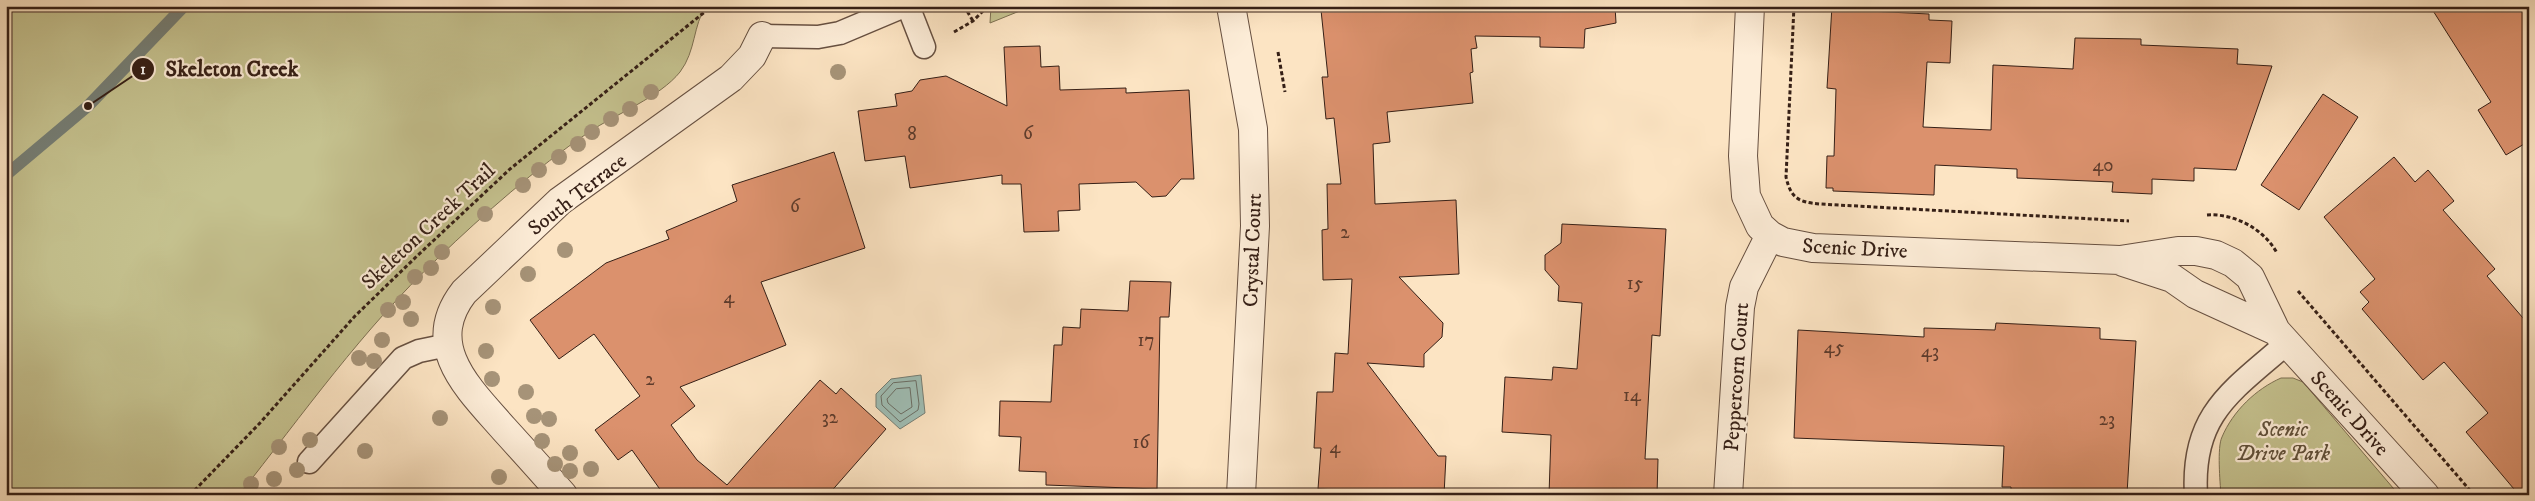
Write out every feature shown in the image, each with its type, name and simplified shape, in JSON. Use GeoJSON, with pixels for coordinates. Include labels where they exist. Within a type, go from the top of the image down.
{"type":"FeatureCollection","features":[{"type":"Feature","properties":{"kind":"street","name":"Crystal Court"},"geometry":{"type":"LineString","coordinates":[[1231,6],[1253,129],[1255,226],[1241,495]]}},
{"type":"Feature","properties":{"kind":"street","name":"Scenic Drive"},"geometry":{"type":"LineString","coordinates":[[1750,6],[1743,179],[1752,211],[1760,226],[1770,235],[1783,242],[1814,248],[2120,260],[2178,251],[2196,251],[2216,255],[2233,263],[2250,277],[2282,337],[2425,495]]}},
{"type":"Feature","properties":{"kind":"street","name":"South Terrace"},"geometry":{"type":"LineString","coordinates":[[563,495],[468,389],[454,366],[448,345],[449,318],[454,304],[464,292],[560,201],[731,78],[752,56],[762,36]]}},
{"type":"Feature","properties":{"kind":"street","name":"Peppercorn Court"},"geometry":{"type":"LineString","coordinates":[[1728,495],[1740,307],[1744,287],[1770,235]]}},
{"type":"Feature","properties":{"kind":"street","name":"Scenic Drive"},"geometry":{"type":"LineString","coordinates":[[2120,260],[2172,278],[2195,294],[2282,337]]}},
{"type":"Feature","properties":{"kind":"lane","name":"South Terrace"},"geometry":{"type":"LineString","coordinates":[[762,36],[818,37],[840,33],[904,6]]}},
{"type":"Feature","properties":{"kind":"lane"},"geometry":{"type":"LineString","coordinates":[[908,6],[924,47]]}},
{"type":"Feature","properties":{"kind":"lane"},"geometry":{"type":"LineString","coordinates":[[2196,495],[2196,465],[2201,439],[2209,420],[2223,399],[2282,337]]}},
{"type":"Feature","properties":{"kind":"lane"},"geometry":{"type":"LineString","coordinates":[[309,462],[403,358],[419,351],[448,345]]}},
{"type":"Feature","properties":{"kind":"path","name":"Skeleton Creek Trail"},"geometry":{"type":"LineString","coordinates":[[190,495],[258,424],[355,316],[417,256],[510,169],[712,6]]}},
{"type":"Feature","properties":{"kind":"path"},"geometry":{"type":"LineString","coordinates":[[964,6],[973,22]]}},
{"type":"Feature","properties":{"kind":"path"},"geometry":{"type":"LineString","coordinates":[[924,47],[973,22],[988,6]]}},
{"type":"Feature","properties":{"kind":"green space"},"geometry":{"type":"Polygon","coordinates":[[[6,6],[706,6],[699,21],[689,56],[680,72],[650,97],[600,125],[549,161],[492,208],[438,258],[359,343],[239,495],[6,495],[6,6]]]}},
{"type":"Feature","properties":{"kind":"green space"},"geometry":{"type":"Polygon","coordinates":[[[991,6],[1032,6],[990,23],[991,6]]]}},
{"type":"Feature","properties":{"kind":"green space","name":"Scenic Drive Park"},"geometry":{"type":"Polygon","coordinates":[[[2281,378],[2293,378],[2303,382],[2399,495],[2221,495],[2220,442],[2227,427],[2246,402],[2263,388],[2281,378]]]}},
{"type":"Feature","properties":{"kind":"water"},"geometry":{"type":"Polygon","coordinates":[[[921,375],[925,413],[900,429],[876,407],[876,394],[891,379],[921,375]]]}},
{"type":"Feature","properties":{"kind":"building"},"geometry":{"type":"Polygon","coordinates":[[[1354,6],[1615,6],[1616,23],[1585,29],[1584,48],[1540,47],[1540,37],[1475,36],[1477,48],[1471,49],[1473,72],[1470,73],[1473,103],[1387,112],[1390,142],[1373,144],[1375,204],[1456,200],[1459,274],[1399,277],[1443,323],[1442,337],[1424,354],[1424,367],[1367,363],[1438,456],[1446,456],[1444,495],[1318,489],[1321,448],[1314,448],[1317,392],[1333,392],[1335,353],[1348,354],[1352,279],[1323,280],[1322,230],[1328,229],[1327,184],[1341,184],[1334,118],[1326,119],[1322,77],[1328,77],[1321,10],[1354,6]]]}},
{"type":"Feature","properties":{"kind":"building"},"geometry":{"type":"Polygon","coordinates":[[[1832,6],[1868,6],[1868,11],[1929,14],[1929,20],[1952,21],[1950,63],[1927,62],[1923,127],[1991,130],[1993,65],[2073,69],[2075,38],[2141,39],[2141,45],[2238,49],[2237,64],[2272,66],[2236,170],[2194,168],[2194,181],[2152,179],[2152,194],[2112,192],[2113,182],[2017,178],[2017,169],[1935,165],[1934,195],[1833,191],[1833,188],[1826,188],[1827,156],[1834,156],[1836,89],[1827,88],[1832,6]]]}},
{"type":"Feature","properties":{"kind":"building"},"geometry":{"type":"Polygon","coordinates":[[[2430,6],[2529,6],[2529,141],[2506,155],[2478,110],[2491,102],[2430,6]]]}},
{"type":"Feature","properties":{"kind":"building"},"geometry":{"type":"Polygon","coordinates":[[[1040,46],[1041,67],[1059,66],[1060,90],[1126,88],[1126,93],[1189,90],[1194,179],[1181,179],[1166,196],[1152,197],[1136,182],[1079,184],[1080,210],[1058,211],[1059,231],[1024,232],[1021,184],[1002,184],[1002,175],[910,188],[905,156],[865,161],[858,111],[897,106],[895,94],[912,91],[920,80],[946,76],[1007,106],[1004,47],[1040,46]]]}},
{"type":"Feature","properties":{"kind":"building"},"geometry":{"type":"Polygon","coordinates":[[[2323,94],[2358,117],[2299,210],[2261,185],[2323,94]]]}},
{"type":"Feature","properties":{"kind":"building"},"geometry":{"type":"Polygon","coordinates":[[[834,152],[865,248],[761,282],[786,345],[680,387],[695,406],[671,425],[697,460],[727,485],[820,380],[836,394],[841,388],[886,429],[828,495],[664,495],[632,450],[618,460],[595,430],[640,396],[594,334],[559,359],[530,320],[606,263],[669,239],[666,231],[737,201],[732,185],[834,152]]]}},
{"type":"Feature","properties":{"kind":"building"},"geometry":{"type":"Polygon","coordinates":[[[2394,157],[2415,182],[2428,170],[2454,201],[2443,210],[2495,269],[2487,276],[2529,325],[2529,495],[2519,495],[2466,432],[2488,413],[2444,362],[2423,380],[2362,309],[2369,302],[2360,292],[2375,279],[2324,217],[2394,157]]]}},
{"type":"Feature","properties":{"kind":"building"},"geometry":{"type":"Polygon","coordinates":[[[1562,224],[1666,229],[1660,336],[1652,335],[1645,459],[1658,459],[1657,495],[1549,495],[1551,435],[1502,432],[1505,377],[1552,380],[1553,367],[1577,369],[1582,303],[1558,301],[1559,286],[1545,270],[1545,255],[1561,243],[1562,224]]]}},
{"type":"Feature","properties":{"kind":"building"},"geometry":{"type":"Polygon","coordinates":[[[1130,281],[1171,282],[1169,317],[1160,317],[1157,489],[1046,485],[1046,472],[1019,471],[1021,437],[999,436],[1000,401],[1051,402],[1054,345],[1062,345],[1063,327],[1080,328],[1081,309],[1128,311],[1130,281]]]}},
{"type":"Feature","properties":{"kind":"building"},"geometry":{"type":"Polygon","coordinates":[[[1996,323],[2100,328],[2100,339],[2136,341],[2127,494],[2011,495],[2011,487],[2002,487],[2004,446],[1794,438],[1798,330],[1924,337],[1924,328],[1995,330],[1996,323]]]}},
{"type":"Feature","properties":{"kind":"waterway"},"geometry":{"type":"LineString","coordinates":[[6,175],[88,106],[184,6]]}},
{"type":"Feature","properties":{"kind":"place","name":"Skeleton Creek"},"geometry":{"type":"Point","coordinates":[88,106]}}]}
